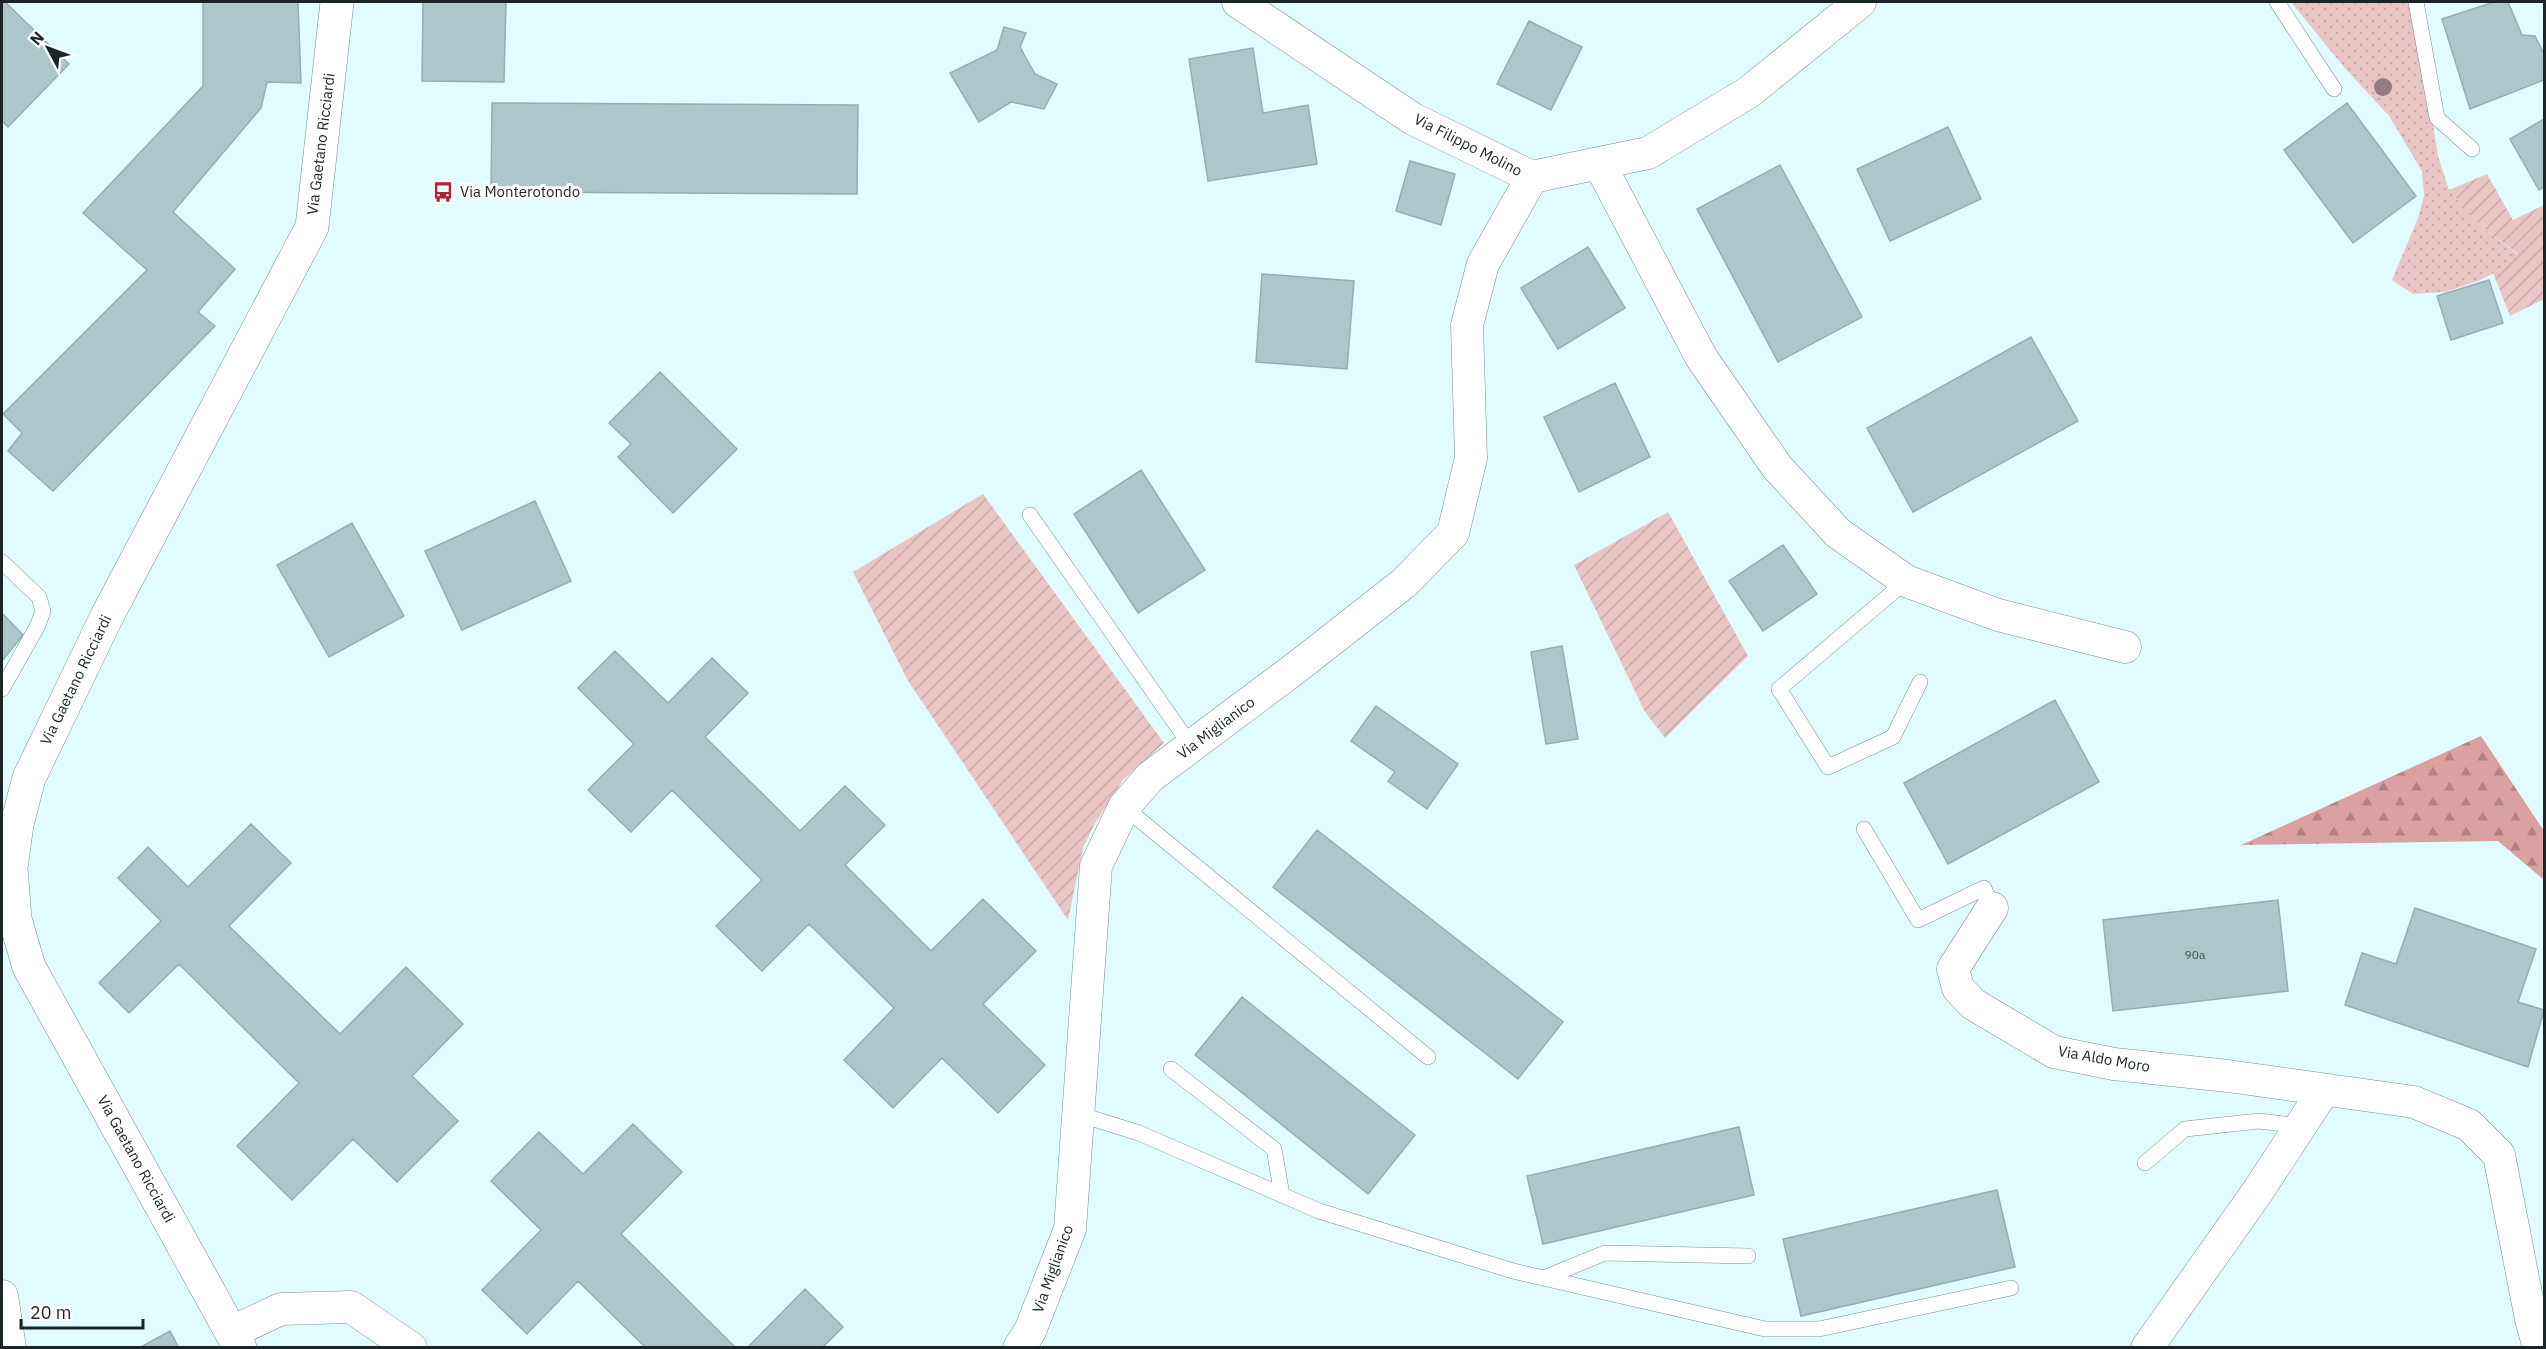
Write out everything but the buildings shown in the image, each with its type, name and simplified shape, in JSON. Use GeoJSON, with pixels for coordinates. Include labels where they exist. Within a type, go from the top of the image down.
{"type":"FeatureCollection","features":[{"type":"Feature","properties":{"kind":"street","name":"Via Gaetano Ricciardi"},"geometry":{"type":"LineString","coordinates":[[236,1340],[29,967],[15,919],[11,868],[17,824],[29,778],[107,616],[312,227],[337,2]]}},
{"type":"Feature","properties":{"kind":"street","name":"Via Filippo Molino"},"geometry":{"type":"LineString","coordinates":[[1238,2],[1413,119],[1532,177],[1648,153],[1749,92],[1860,2]]}},
{"type":"Feature","properties":{"kind":"street"},"geometry":{"type":"LineString","coordinates":[[1599,163],[1701,357],[1777,467],[1838,532],[1906,581],[1998,615],[2125,647]]}},
{"type":"Feature","properties":{"kind":"street","name":"Via Miglianico"},"geometry":{"type":"LineString","coordinates":[[1019,1347],[1030,1331],[1070,1229],[1096,866],[1124,807],[1150,777],[1297,667],[1404,583],[1453,533],[1471,458],[1467,325],[1483,264],[1532,177]]}},
{"type":"Feature","properties":{"kind":"street","name":"Via Aldo Moro"},"geometry":{"type":"LineString","coordinates":[[1992,908],[1953,969],[1958,988],[1973,1004],[2054,1052],[2114,1064],[2228,1076],[2414,1102],[2469,1125],[2499,1155],[2531,1319],[2539,1347]]}},
{"type":"Feature","properties":{"kind":"street"},"geometry":{"type":"LineString","coordinates":[[2147,1347],[2324,1089]]}},
{"type":"Feature","properties":{"kind":"street"},"geometry":{"type":"LineString","coordinates":[[2,1296],[10,1347]]}},
{"type":"Feature","properties":{"kind":"street"},"geometry":{"type":"LineString","coordinates":[[236,1340],[281,1310],[351,1307],[411,1347]]}},
{"type":"Feature","properties":{"kind":"lane"},"geometry":{"type":"LineString","coordinates":[[2277,2],[2334,89]]}},
{"type":"Feature","properties":{"kind":"lane"},"geometry":{"type":"LineString","coordinates":[[2416,2],[2437,118],[2472,149]]}},
{"type":"Feature","properties":{"kind":"lane"},"geometry":{"type":"LineString","coordinates":[[1030,515],[1191,746]]}},
{"type":"Feature","properties":{"kind":"lane"},"geometry":{"type":"LineString","coordinates":[[2,562],[39,597],[43,611],[38,625],[2,689]]}},
{"type":"Feature","properties":{"kind":"lane"},"geometry":{"type":"LineString","coordinates":[[1906,581],[1779,689],[1828,767],[1893,737],[1920,682]]}},
{"type":"Feature","properties":{"kind":"lane"},"geometry":{"type":"LineString","coordinates":[[1124,807],[1428,1057]]}},
{"type":"Feature","properties":{"kind":"lane"},"geometry":{"type":"LineString","coordinates":[[1864,829],[1918,920],[1984,888],[1992,908]]}},
{"type":"Feature","properties":{"kind":"lane"},"geometry":{"type":"LineString","coordinates":[[1171,1069],[1274,1149],[1282,1195]]}},
{"type":"Feature","properties":{"kind":"lane"},"geometry":{"type":"LineString","coordinates":[[1078,1114],[1139,1133],[1319,1211],[1544,1278],[1765,1329],[1819,1329],[2011,1288]]}},
{"type":"Feature","properties":{"kind":"lane"},"geometry":{"type":"LineString","coordinates":[[2145,1163],[2185,1129],[2259,1121],[2300,1126]]}},
{"type":"Feature","properties":{"kind":"lane"},"geometry":{"type":"LineString","coordinates":[[1544,1278],[1605,1253],[1748,1256]]}},
{"type":"Feature","properties":{"kind":"shaded area"},"geometry":{"type":"Polygon","coordinates":[[[2291,2],[2414,2],[2438,156],[2449,190],[2478,224],[2518,255],[2502,269],[2478,281],[2445,292],[2413,294],[2392,280],[2418,218],[2424,196],[2422,171],[2389,116],[2343,66],[2291,2]]]}},
{"type":"Feature","properties":{"kind":"shaded area"},"geometry":{"type":"Polygon","coordinates":[[[2487,174],[2513,220],[2544,205],[2544,299],[2510,316],[2493,273],[2502,269],[2518,254],[2478,224],[2449,190],[2487,174]]]}},
{"type":"Feature","properties":{"kind":"shaded area"},"geometry":{"type":"Polygon","coordinates":[[[983,494],[1164,743],[1123,780],[1094,825],[1083,848],[1068,920],[907,679],[853,572],[983,494]]]}},
{"type":"Feature","properties":{"kind":"shaded area"},"geometry":{"type":"Polygon","coordinates":[[[1668,512],[1748,656],[1665,738],[1645,712],[1574,565],[1668,512]]]}},
{"type":"Feature","properties":{"kind":"green space"},"geometry":{"type":"Polygon","coordinates":[[[2481,736],[2544,831],[2544,880],[2498,841],[2241,845],[2481,736]]]}},
{"type":"Feature","properties":{"kind":"place","name":"Via Monterotondo"},"geometry":{"type":"Point","coordinates":[443,192]}}]}
